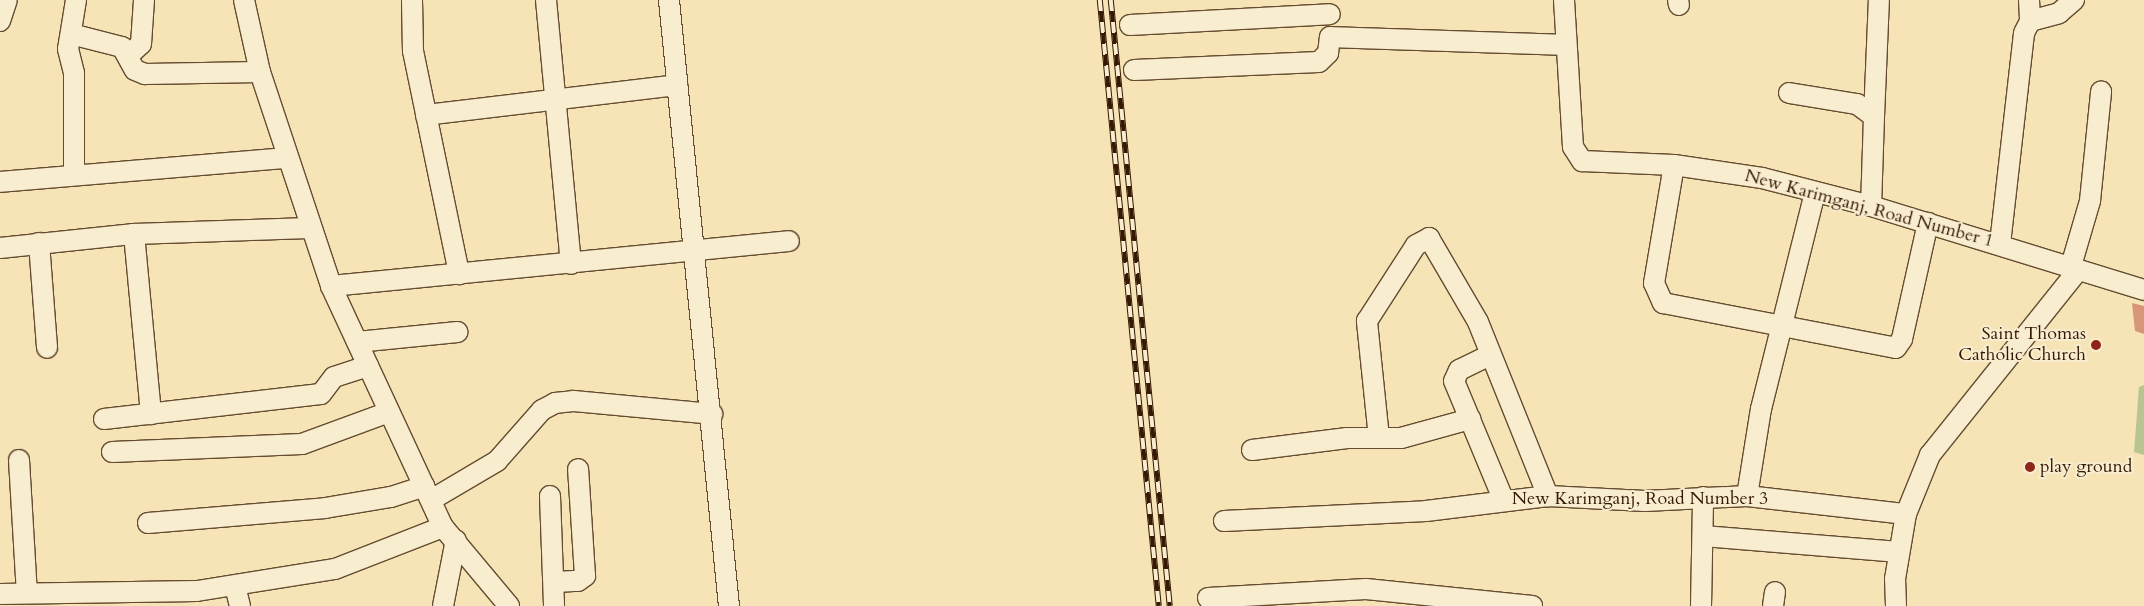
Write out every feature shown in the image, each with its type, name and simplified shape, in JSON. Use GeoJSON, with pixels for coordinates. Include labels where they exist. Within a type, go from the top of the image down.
{"type":"FeatureCollection","features":[{"type":"Feature","properties":{"kind":"street"},"geometry":{"type":"LineString","coordinates":[[0,21],[6,0]]}},
{"type":"Feature","properties":{"kind":"street"},"geometry":{"type":"LineString","coordinates":[[74,175],[71,34],[76,0]]}},
{"type":"Feature","properties":{"kind":"street"},"geometry":{"type":"LineString","coordinates":[[129,55],[141,44],[144,0]]}},
{"type":"Feature","properties":{"kind":"street"},"geometry":{"type":"LineString","coordinates":[[244,0],[260,72],[286,158],[309,228],[331,286],[427,493],[450,534],[509,606]]}},
{"type":"Feature","properties":{"kind":"street"},"geometry":{"type":"LineString","coordinates":[[412,0],[413,51],[459,274]]}},
{"type":"Feature","properties":{"kind":"street"},"geometry":{"type":"LineString","coordinates":[[546,0],[571,264]]}},
{"type":"Feature","properties":{"kind":"street"},"geometry":{"type":"LineString","coordinates":[[668,0],[712,414],[729,606]]}},
{"type":"Feature","properties":{"kind":"street"},"geometry":{"type":"LineString","coordinates":[[1330,37],[1566,45],[1564,0]]}},
{"type":"Feature","properties":{"kind":"street"},"geometry":{"type":"LineString","coordinates":[[1871,206],[1879,0]]}},
{"type":"Feature","properties":{"kind":"street"},"geometry":{"type":"LineString","coordinates":[[2000,244],[2024,32],[2030,21],[2030,0]]}},
{"type":"Feature","properties":{"kind":"street"},"geometry":{"type":"LineString","coordinates":[[2030,21],[2059,13],[2074,0]]}},
{"type":"Feature","properties":{"kind":"street"},"geometry":{"type":"LineString","coordinates":[[1130,25],[1331,7],[1328,53],[1319,62],[1134,70]]}},
{"type":"Feature","properties":{"kind":"street"},"geometry":{"type":"LineString","coordinates":[[71,34],[118,45],[129,55],[135,70],[145,74],[260,72]]}},
{"type":"Feature","properties":{"kind":"street","name":"New Karimganj, Road Number 1"},"geometry":{"type":"LineString","coordinates":[[1566,45],[1575,155],[1587,162],[1674,164],[1719,169],[1871,206],[2000,244],[2144,290]]}},
{"type":"Feature","properties":{"kind":"street"},"geometry":{"type":"LineString","coordinates":[[426,115],[677,85]]}},
{"type":"Feature","properties":{"kind":"street"},"geometry":{"type":"LineString","coordinates":[[1896,606],[1898,552],[1906,514],[1930,455],[2075,268],[2090,201],[2101,92]]}},
{"type":"Feature","properties":{"kind":"street"},"geometry":{"type":"LineString","coordinates":[[1789,93],[1856,104],[1874,117]]}},
{"type":"Feature","properties":{"kind":"street"},"geometry":{"type":"LineString","coordinates":[[0,182],[286,158]]}},
{"type":"Feature","properties":{"kind":"street"},"geometry":{"type":"LineString","coordinates":[[1674,164],[1654,283],[1658,299],[1780,326],[1896,348],[1902,339],[1928,223]]}},
{"type":"Feature","properties":{"kind":"street"},"geometry":{"type":"LineString","coordinates":[[1747,496],[1780,326],[1815,193]]}},
{"type":"Feature","properties":{"kind":"street"},"geometry":{"type":"LineString","coordinates":[[0,248],[134,234],[309,228]]}},
{"type":"Feature","properties":{"kind":"street"},"geometry":{"type":"LineString","coordinates":[[134,234],[152,414]]}},
{"type":"Feature","properties":{"kind":"street"},"geometry":{"type":"LineString","coordinates":[[1379,438],[1367,321],[1421,240],[1432,240],[1478,322],[1488,356],[1548,496]]}},
{"type":"Feature","properties":{"kind":"street"},"geometry":{"type":"LineString","coordinates":[[331,286],[571,264],[789,241]]}},
{"type":"Feature","properties":{"kind":"street"},"geometry":{"type":"LineString","coordinates":[[39,243],[47,348]]}},
{"type":"Feature","properties":{"kind":"street"},"geometry":{"type":"LineString","coordinates":[[357,342],[458,332]]}},
{"type":"Feature","properties":{"kind":"street"},"geometry":{"type":"LineString","coordinates":[[1488,356],[1454,376],[1503,499]]}},
{"type":"Feature","properties":{"kind":"street"},"geometry":{"type":"LineString","coordinates":[[104,419],[321,394],[334,377],[368,366]]}},
{"type":"Feature","properties":{"kind":"street"},"geometry":{"type":"LineString","coordinates":[[148,523],[325,508],[427,493],[497,461],[542,410],[556,403],[573,400],[712,414]]}},
{"type":"Feature","properties":{"kind":"street"},"geometry":{"type":"LineString","coordinates":[[112,452],[302,444],[389,412]]}},
{"type":"Feature","properties":{"kind":"street"},"geometry":{"type":"LineString","coordinates":[[1252,450],[1379,438],[1401,438],[1470,419]]}},
{"type":"Feature","properties":{"kind":"street"},"geometry":{"type":"LineString","coordinates":[[19,460],[27,593]]}},
{"type":"Feature","properties":{"kind":"street"},"geometry":{"type":"LineString","coordinates":[[556,582],[578,581],[586,576],[578,469]]}},
{"type":"Feature","properties":{"kind":"street"},"geometry":{"type":"LineString","coordinates":[[550,496],[556,582],[554,606]]}},
{"type":"Feature","properties":{"kind":"street","name":"New Karimganj, Road Number 3"},"geometry":{"type":"LineString","coordinates":[[1224,521],[1426,510],[1503,499],[1548,496],[1645,501],[1747,496],[1906,514]]}},
{"type":"Feature","properties":{"kind":"street"},"geometry":{"type":"LineString","coordinates":[[1701,606],[1704,536],[1703,497]]}},
{"type":"Feature","properties":{"kind":"street"},"geometry":{"type":"LineString","coordinates":[[0,594],[176,594],[335,569],[450,534]]}},
{"type":"Feature","properties":{"kind":"street"},"geometry":{"type":"LineString","coordinates":[[443,606],[450,534]]}},
{"type":"Feature","properties":{"kind":"street"},"geometry":{"type":"LineString","coordinates":[[1704,536],[1898,552]]}},
{"type":"Feature","properties":{"kind":"street"},"geometry":{"type":"LineString","coordinates":[[235,586],[240,606]]}},
{"type":"Feature","properties":{"kind":"street"},"geometry":{"type":"LineString","coordinates":[[1208,598],[1366,589],[1532,606]]}},
{"type":"Feature","properties":{"kind":"green space"},"geometry":{"type":"Polygon","coordinates":[[[2144,385],[2144,455],[2134,452],[2139,387],[2144,385]]]}},
{"type":"Feature","properties":{"kind":"building"},"geometry":{"type":"Polygon","coordinates":[[[2132,303],[2144,306],[2144,334],[2135,331],[2132,303]]]}},
{"type":"Feature","properties":{"kind":"railway"},"geometry":{"type":"LineString","coordinates":[[1100,0],[1159,606]]}},
{"type":"Feature","properties":{"kind":"railway"},"geometry":{"type":"LineString","coordinates":[[1111,0],[1170,606]]}},
{"type":"Feature","properties":{"kind":"place","name":"Saint Thomas Catholic Church"},"geometry":{"type":"Point","coordinates":[2096,345]}},
{"type":"Feature","properties":{"kind":"place","name":"play ground"},"geometry":{"type":"Point","coordinates":[2030,467]}}]}
